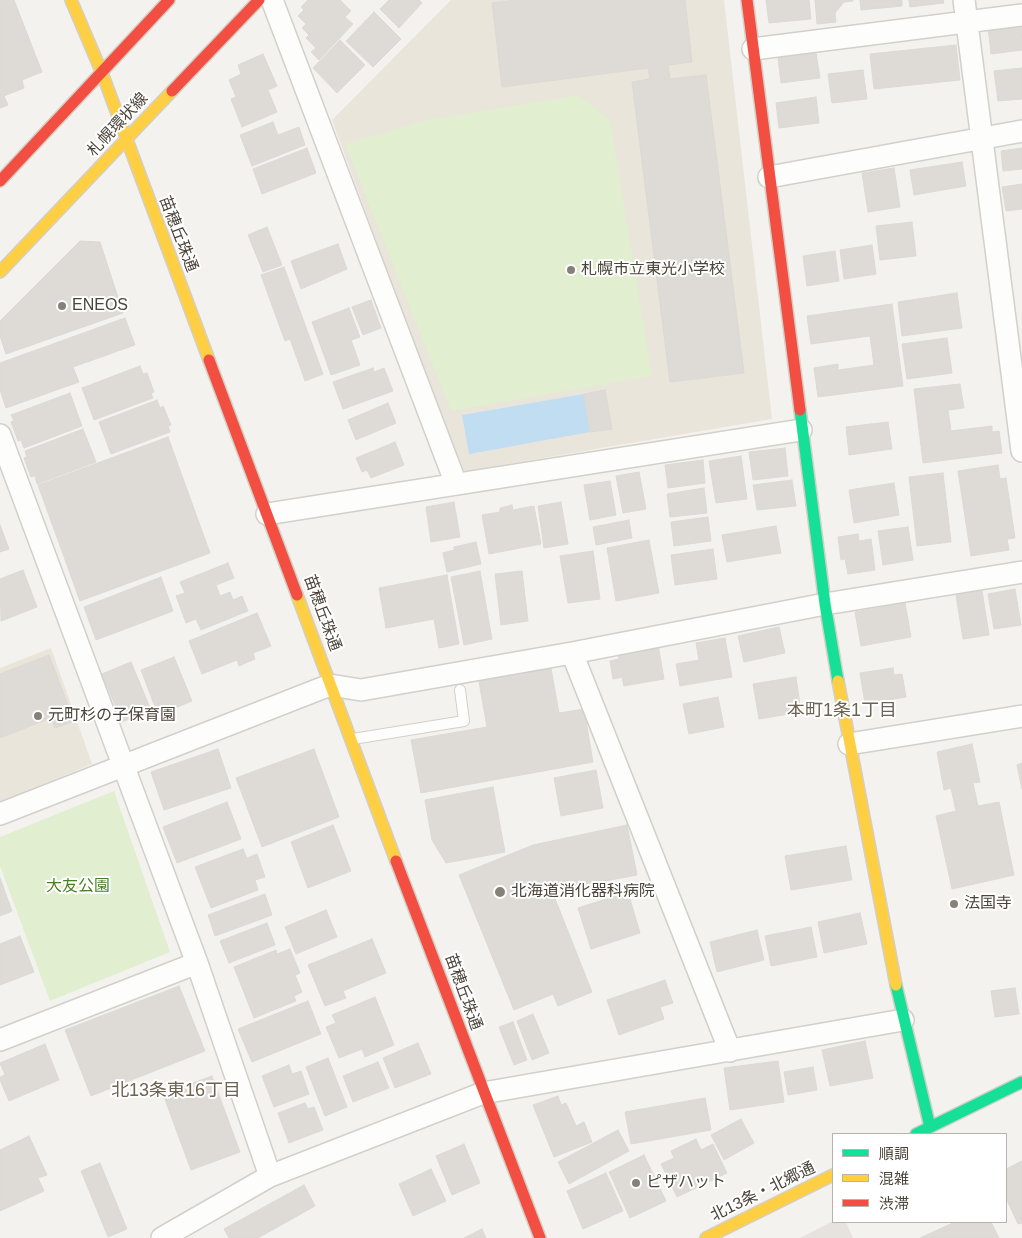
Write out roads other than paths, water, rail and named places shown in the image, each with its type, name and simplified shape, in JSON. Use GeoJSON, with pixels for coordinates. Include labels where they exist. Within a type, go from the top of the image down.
{"type":"FeatureCollection","features":[{"type":"Feature","properties":{"kind":"street","name":"苗穂丘珠通"},"geometry":{"type":"LineString","coordinates":[[71,0],[102,73],[125,141],[352,739],[483,1093],[540,1238]]}},
{"type":"Feature","properties":{"kind":"street"},"geometry":{"type":"LineString","coordinates":[[0,181],[168,0]]}},
{"type":"Feature","properties":{"kind":"street","name":"札幌環状線"},"geometry":{"type":"LineString","coordinates":[[0,272],[259,0]]}},
{"type":"Feature","properties":{"kind":"street"},"geometry":{"type":"LineString","coordinates":[[272,0],[456,484]]}},
{"type":"Feature","properties":{"kind":"street"},"geometry":{"type":"LineString","coordinates":[[747,0],[825,604],[849,744],[903,1020],[930,1127]]}},
{"type":"Feature","properties":{"kind":"street"},"geometry":{"type":"LineString","coordinates":[[964,0],[980,139],[1022,451]]}},
{"type":"Feature","properties":{"kind":"street"},"geometry":{"type":"LineString","coordinates":[[753,49],[1022,15]]}},
{"type":"Feature","properties":{"kind":"street"},"geometry":{"type":"LineString","coordinates":[[769,177],[1022,131]]}},
{"type":"Feature","properties":{"kind":"street"},"geometry":{"type":"LineString","coordinates":[[267,514],[802,430]]}},
{"type":"Feature","properties":{"kind":"street"},"geometry":{"type":"LineString","coordinates":[[0,435],[197,963],[270,1176]]}},
{"type":"Feature","properties":{"kind":"street"},"geometry":{"type":"LineString","coordinates":[[0,814],[330,685],[361,690],[572,653],[825,604],[1022,572]]}},
{"type":"Feature","properties":{"kind":"street"},"geometry":{"type":"LineString","coordinates":[[572,653],[730,1051]]}},
{"type":"Feature","properties":{"kind":"street"},"geometry":{"type":"LineString","coordinates":[[849,744],[1022,716]]}},
{"type":"Feature","properties":{"kind":"street"},"geometry":{"type":"LineString","coordinates":[[0,1040],[197,963]]}},
{"type":"Feature","properties":{"kind":"street"},"geometry":{"type":"LineString","coordinates":[[162,1238],[270,1176],[483,1093],[903,1020]]}},
{"type":"Feature","properties":{"kind":"street"},"geometry":{"type":"LineString","coordinates":[[918,1133],[1022,1082]]}},
{"type":"Feature","properties":{"kind":"street","name":"北13条・北郷通"},"geometry":{"type":"LineString","coordinates":[[706,1238],[832,1175]]}},
{"type":"Feature","properties":{"kind":"lane"},"geometry":{"type":"LineString","coordinates":[[352,739],[464,721],[460,690]]}},
{"type":"Feature","properties":{"kind":"water"},"geometry":{"type":"Polygon","coordinates":[[[584,394],[590,432],[469,454],[462,415],[584,394]]]}},
{"type":"Feature","properties":{"kind":"place","name":"札幌市立東光小学校"},"geometry":{"type":"Point","coordinates":[571,270]}},
{"type":"Feature","properties":{"kind":"place","name":"ENEOS"},"geometry":{"type":"Point","coordinates":[62,306]}},
{"type":"Feature","properties":{"kind":"place","name":"元町杉の子保育園"},"geometry":{"type":"Point","coordinates":[38,716]}},
{"type":"Feature","properties":{"kind":"place","name":"北海道消化器科病院"},"geometry":{"type":"Point","coordinates":[500,892]}},
{"type":"Feature","properties":{"kind":"place","name":"法国寺"},"geometry":{"type":"Point","coordinates":[954,904]}},
{"type":"Feature","properties":{"kind":"place","name":"ピザハット"},"geometry":{"type":"Point","coordinates":[636,1183]}},
{"type":"Feature","properties":{"kind":"district","name":"本町1条1丁目"},"geometry":{"type":"Point","coordinates":[842,711]}},
{"type":"Feature","properties":{"kind":"district","name":"北13条東16丁目"},"geometry":{"type":"Point","coordinates":[176,1091]}},
{"type":"Feature","properties":{"kind":"park label","name":"大友公園"},"geometry":{"type":"Point","coordinates":[78,887]}}]}
